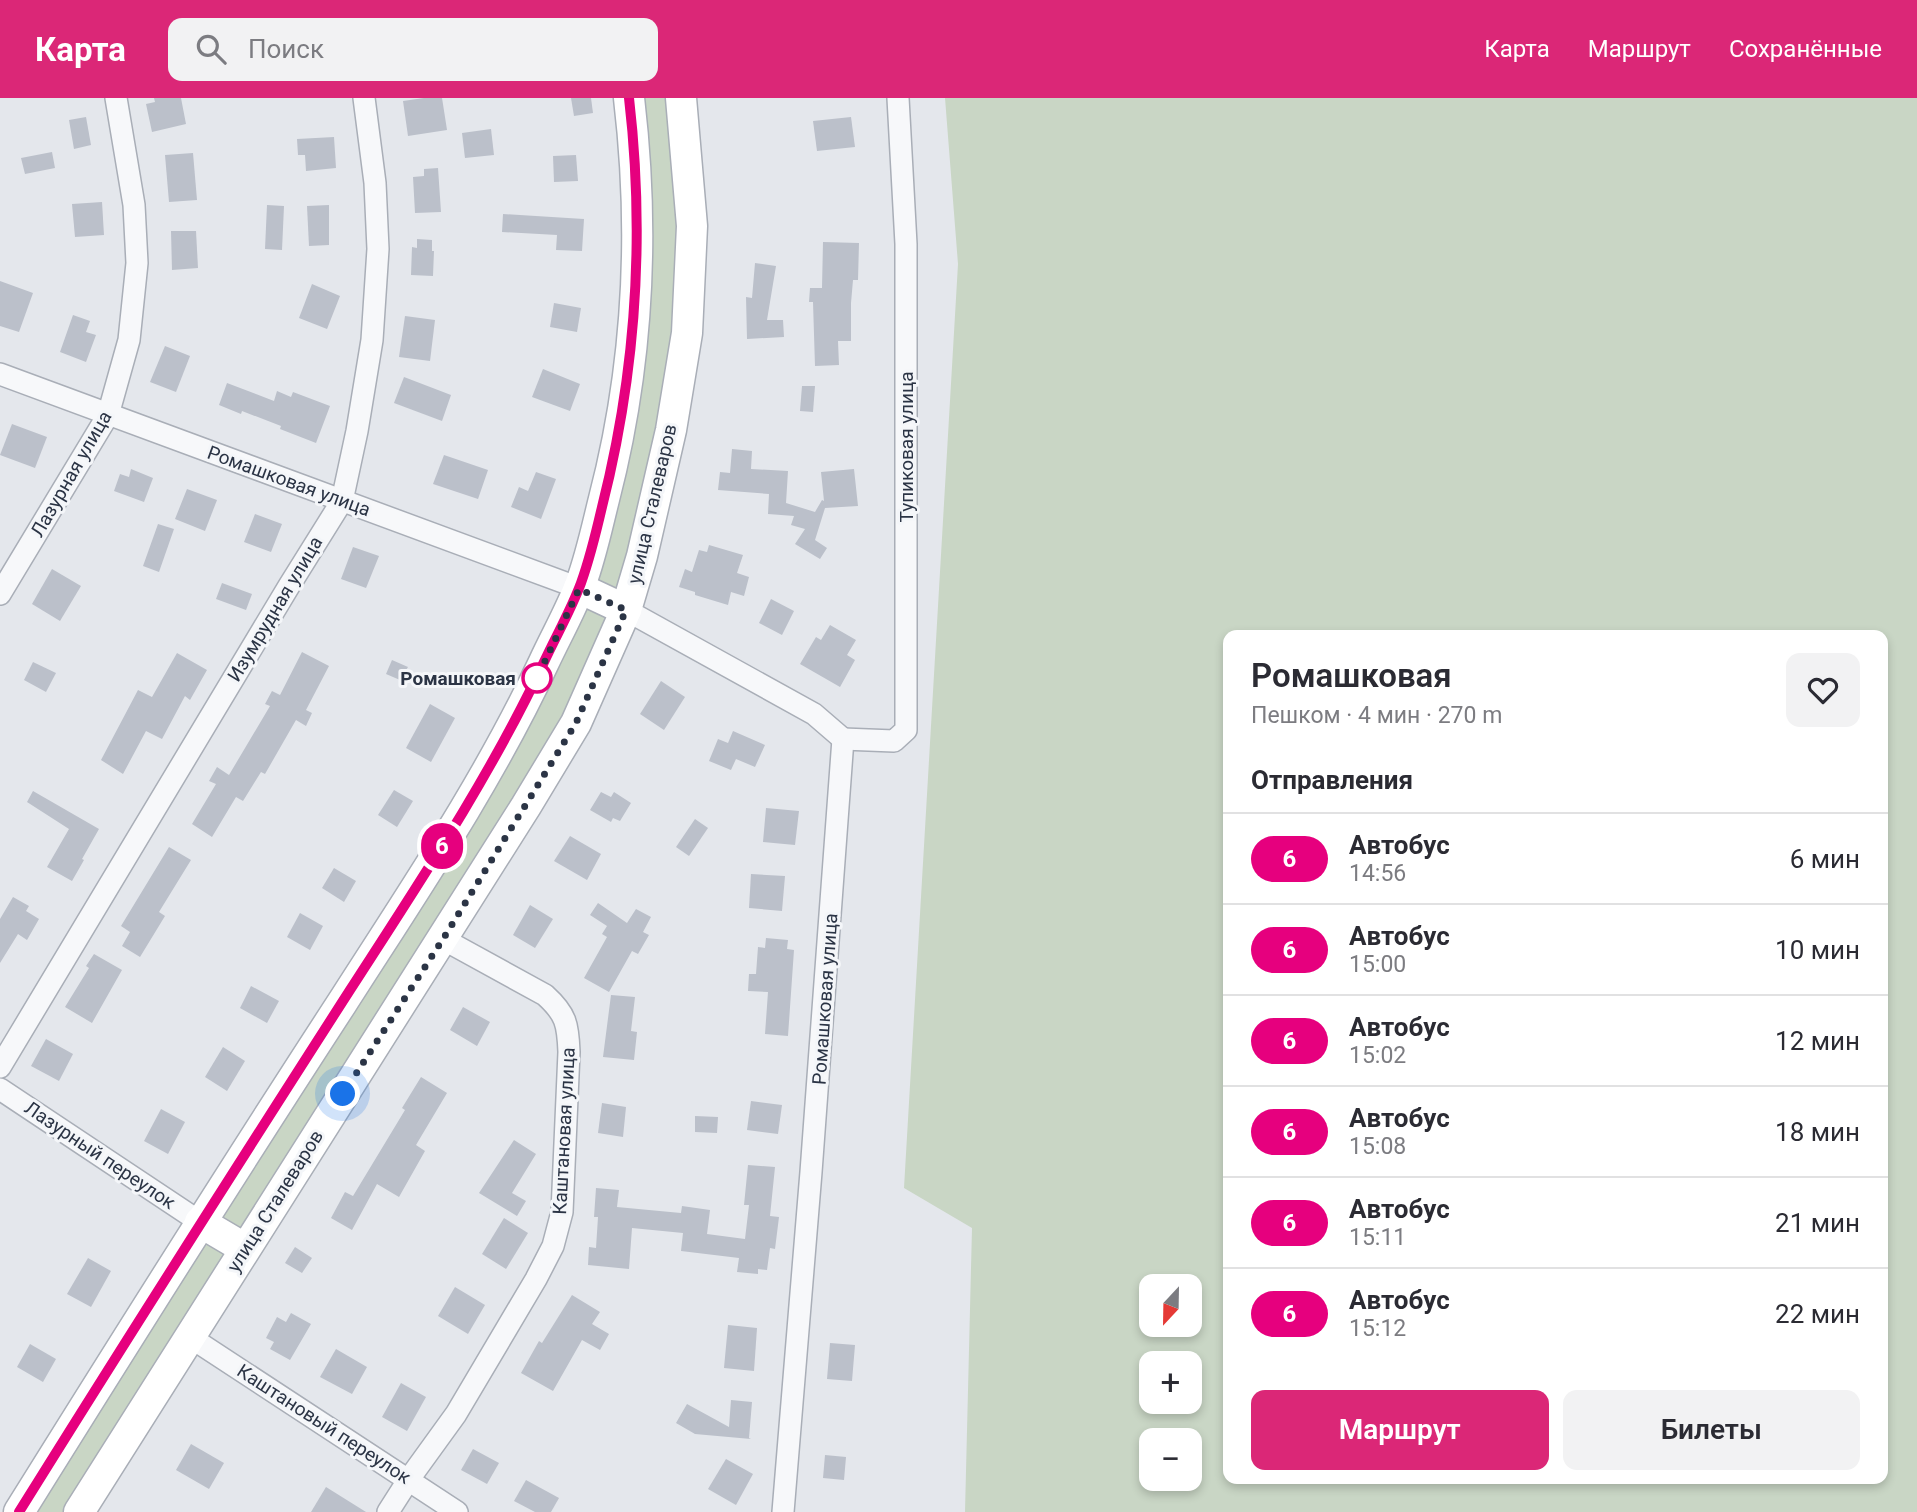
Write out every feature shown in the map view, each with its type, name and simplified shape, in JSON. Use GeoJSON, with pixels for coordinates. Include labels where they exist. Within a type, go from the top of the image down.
{"type":"FeatureCollection","features":[{"type":"Feature","properties":{"kind":"main road"},"geometry":{"type":"LineString","coordinates":[[19,1512],[200,1222],[463,814],[527,700],[579,589],[617,449],[628,387],[636,310],[638,222],[634,135],[629,98]]}},
{"type":"Feature","properties":{"kind":"main road","name":"улица Сталеваров"},"geometry":{"type":"LineString","coordinates":[[79,1512],[244,1248],[443,939],[576,723],[626,610],[642,556],[671,430],[687,334],[692,226],[681,98]]}},
{"type":"Feature","properties":{"kind":"main road"},"geometry":{"type":"LineString","coordinates":[[579,589],[626,610]]}},
{"type":"Feature","properties":{"kind":"main road"},"geometry":{"type":"LineString","coordinates":[[200,1222],[244,1248]]}},
{"type":"Feature","properties":{"kind":"street","name":"Лазурная улица"},"geometry":{"type":"LineString","coordinates":[[0,594],[108,415],[129,340],[137,264],[134,205],[116,98]]}},
{"type":"Feature","properties":{"kind":"street","name":"Изумрудная улица"},"geometry":{"type":"LineString","coordinates":[[0,1067],[342,501],[372,340],[378,249],[374,183],[364,98]]}},
{"type":"Feature","properties":{"kind":"street","name":"Тупиковая улица"},"geometry":{"type":"LineString","coordinates":[[843,739],[894,741],[906,730],[906,244],[898,98]]}},
{"type":"Feature","properties":{"kind":"street","name":"Ромашковая улица"},"geometry":{"type":"LineString","coordinates":[[0,374],[579,589]]}},
{"type":"Feature","properties":{"kind":"street"},"geometry":{"type":"LineString","coordinates":[[626,610],[814,714],[843,739]]}},
{"type":"Feature","properties":{"kind":"street","name":"Ромашковая улица"},"geometry":{"type":"LineString","coordinates":[[783,1512],[817,1103],[843,739]]}},
{"type":"Feature","properties":{"kind":"street","name":"Каштановая улица"},"geometry":{"type":"LineString","coordinates":[[388,1512],[456,1414],[536,1279],[553,1246],[562,1212],[569,1026],[559,1008],[545,995],[443,939]]}},
{"type":"Feature","properties":{"kind":"street","name":"Лазурный переулок"},"geometry":{"type":"LineString","coordinates":[[0,1089],[200,1222]]}},
{"type":"Feature","properties":{"kind":"street","name":"Каштановый переулок"},"geometry":{"type":"LineString","coordinates":[[190,1337],[457,1512]]}},
{"type":"Feature","properties":{"kind":"green space"},"geometry":{"type":"Polygon","coordinates":[[[641,98],[674,98],[681,206],[675,362],[619,591],[595,588],[641,98]]]}},
{"type":"Feature","properties":{"kind":"green space"},"geometry":{"type":"Polygon","coordinates":[[[945,98],[1917,98],[1917,1512],[965,1512],[972,1228],[904,1188],[958,264],[945,98]]]}},
{"type":"Feature","properties":{"kind":"green space"},"geometry":{"type":"Polygon","coordinates":[[[583,603],[611,617],[555,742],[239,1233],[219,1225],[218,1209],[583,603]]]}},
{"type":"Feature","properties":{"kind":"green space"},"geometry":{"type":"Polygon","coordinates":[[[204,1238],[227,1253],[68,1512],[27,1512],[204,1238]]]}},
{"type":"Feature","properties":{"kind":"building"},"geometry":{"type":"Polygon","coordinates":[[[154,98],[181,98],[186,124],[152,132],[146,104],[155,102],[154,98]]]}},
{"type":"Feature","properties":{"kind":"building"},"geometry":{"type":"Polygon","coordinates":[[[442,98],[447,130],[408,136],[403,101],[442,98]]]}},
{"type":"Feature","properties":{"kind":"building"},"geometry":{"type":"Polygon","coordinates":[[[571,98],[591,98],[593,113],[574,116],[571,98]]]}},
{"type":"Feature","properties":{"kind":"building"},"geometry":{"type":"Polygon","coordinates":[[[86,117],[91,145],[74,149],[69,120],[86,117]]]}},
{"type":"Feature","properties":{"kind":"building"},"geometry":{"type":"Polygon","coordinates":[[[851,117],[855,147],[817,151],[813,121],[851,117]]]}},
{"type":"Feature","properties":{"kind":"building"},"geometry":{"type":"Polygon","coordinates":[[[491,129],[494,155],[465,158],[462,133],[491,129]]]}},
{"type":"Feature","properties":{"kind":"building"},"geometry":{"type":"Polygon","coordinates":[[[334,137],[336,168],[306,171],[305,155],[298,155],[297,139],[334,137]]]}},
{"type":"Feature","properties":{"kind":"building"},"geometry":{"type":"Polygon","coordinates":[[[52,152],[55,168],[25,174],[21,158],[52,152]]]}},
{"type":"Feature","properties":{"kind":"building"},"geometry":{"type":"Polygon","coordinates":[[[193,153],[197,200],[169,202],[165,155],[193,153]]]}},
{"type":"Feature","properties":{"kind":"building"},"geometry":{"type":"Polygon","coordinates":[[[576,155],[578,181],[554,182],[553,156],[576,155]]]}},
{"type":"Feature","properties":{"kind":"building"},"geometry":{"type":"Polygon","coordinates":[[[438,168],[441,212],[415,213],[413,177],[424,176],[424,169],[438,168]]]}},
{"type":"Feature","properties":{"kind":"building"},"geometry":{"type":"Polygon","coordinates":[[[102,202],[104,235],[75,237],[72,204],[102,202]]]}},
{"type":"Feature","properties":{"kind":"building"},"geometry":{"type":"Polygon","coordinates":[[[267,205],[284,206],[282,250],[265,249],[267,205]]]}},
{"type":"Feature","properties":{"kind":"building"},"geometry":{"type":"Polygon","coordinates":[[[329,205],[329,245],[309,246],[307,206],[329,205]]]}},
{"type":"Feature","properties":{"kind":"building"},"geometry":{"type":"Polygon","coordinates":[[[503,214],[584,219],[582,251],[556,250],[557,235],[502,232],[503,214]]]}},
{"type":"Feature","properties":{"kind":"building"},"geometry":{"type":"Polygon","coordinates":[[[171,231],[196,231],[198,268],[172,270],[171,231]]]}},
{"type":"Feature","properties":{"kind":"building"},"geometry":{"type":"Polygon","coordinates":[[[417,239],[432,240],[433,276],[411,275],[412,247],[417,248],[417,239]]]}},
{"type":"Feature","properties":{"kind":"building"},"geometry":{"type":"Polygon","coordinates":[[[823,242],[859,243],[858,280],[853,280],[851,341],[838,341],[839,365],[815,366],[813,302],[809,302],[810,288],[822,288],[823,242]]]}},
{"type":"Feature","properties":{"kind":"building"},"geometry":{"type":"Polygon","coordinates":[[[755,263],[776,266],[767,320],[783,320],[784,337],[747,339],[746,297],[752,298],[755,263]]]}},
{"type":"Feature","properties":{"kind":"building"},"geometry":{"type":"Polygon","coordinates":[[[0,281],[33,293],[19,332],[0,326],[0,281]]]}},
{"type":"Feature","properties":{"kind":"building"},"geometry":{"type":"Polygon","coordinates":[[[312,284],[340,296],[327,329],[299,318],[312,284]]]}},
{"type":"Feature","properties":{"kind":"building"},"geometry":{"type":"Polygon","coordinates":[[[554,303],[581,308],[577,332],[550,327],[554,303]]]}},
{"type":"Feature","properties":{"kind":"building"},"geometry":{"type":"Polygon","coordinates":[[[73,315],[90,321],[86,332],[96,335],[86,362],[60,352],[73,315]]]}},
{"type":"Feature","properties":{"kind":"building"},"geometry":{"type":"Polygon","coordinates":[[[405,316],[435,320],[430,361],[399,357],[405,316]]]}},
{"type":"Feature","properties":{"kind":"building"},"geometry":{"type":"Polygon","coordinates":[[[165,346],[190,356],[176,392],[150,382],[165,346]]]}},
{"type":"Feature","properties":{"kind":"building"},"geometry":{"type":"Polygon","coordinates":[[[543,369],[580,384],[570,411],[532,397],[543,369]]]}},
{"type":"Feature","properties":{"kind":"building"},"geometry":{"type":"Polygon","coordinates":[[[404,377],[451,395],[442,421],[394,403],[404,377]]]}},
{"type":"Feature","properties":{"kind":"building"},"geometry":{"type":"Polygon","coordinates":[[[227,383],[274,401],[277,391],[291,397],[293,392],[330,406],[316,443],[280,429],[281,426],[219,405],[227,383]]]}},
{"type":"Feature","properties":{"kind":"building"},"geometry":{"type":"Polygon","coordinates":[[[802,386],[815,386],[813,412],[800,411],[802,386]]]}},
{"type":"Feature","properties":{"kind":"building"},"geometry":{"type":"Polygon","coordinates":[[[12,424],[47,437],[35,468],[0,455],[12,424]]]}},
{"type":"Feature","properties":{"kind":"building"},"geometry":{"type":"Polygon","coordinates":[[[732,449],[752,451],[751,469],[788,471],[786,503],[815,512],[822,500],[824,501],[821,472],[854,469],[858,506],[825,508],[815,540],[827,548],[820,559],[795,544],[805,529],[791,525],[794,516],[768,514],[769,494],[718,490],[720,472],[730,473],[732,449]]]}},
{"type":"Feature","properties":{"kind":"building"},"geometry":{"type":"Polygon","coordinates":[[[444,455],[488,470],[478,499],[433,484],[444,455]]]}},
{"type":"Feature","properties":{"kind":"building"},"geometry":{"type":"Polygon","coordinates":[[[131,469],[153,478],[144,502],[114,491],[120,474],[129,477],[131,469]]]}},
{"type":"Feature","properties":{"kind":"building"},"geometry":{"type":"Polygon","coordinates":[[[536,472],[556,479],[541,519],[511,507],[519,487],[528,491],[536,472]]]}},
{"type":"Feature","properties":{"kind":"building"},"geometry":{"type":"Polygon","coordinates":[[[187,489],[217,500],[205,531],[175,519],[187,489]]]}},
{"type":"Feature","properties":{"kind":"building"},"geometry":{"type":"Polygon","coordinates":[[[255,514],[282,524],[271,552],[244,542],[255,514]]]}},
{"type":"Feature","properties":{"kind":"building"},"geometry":{"type":"Polygon","coordinates":[[[158,524],[174,529],[159,572],[143,566],[158,524]]]}},
{"type":"Feature","properties":{"kind":"building"},"geometry":{"type":"Polygon","coordinates":[[[709,545],[743,555],[737,573],[749,577],[744,596],[731,592],[728,605],[679,587],[685,569],[692,572],[699,550],[707,552],[709,545]]]}},
{"type":"Feature","properties":{"kind":"building"},"geometry":{"type":"Polygon","coordinates":[[[353,547],[379,556],[366,588],[341,579],[353,547]]]}},
{"type":"Feature","properties":{"kind":"building"},"geometry":{"type":"Polygon","coordinates":[[[52,569],[81,586],[60,621],[32,604],[52,569]]]}},
{"type":"Feature","properties":{"kind":"building"},"geometry":{"type":"Polygon","coordinates":[[[222,583],[252,594],[246,610],[216,599],[222,583]]]}},
{"type":"Feature","properties":{"kind":"building"},"geometry":{"type":"Polygon","coordinates":[[[771,599],[794,611],[782,635],[759,623],[771,599]]]}},
{"type":"Feature","properties":{"kind":"building"},"geometry":{"type":"Polygon","coordinates":[[[830,625],[856,640],[847,655],[855,660],[840,687],[800,664],[816,637],[821,640],[830,625]]]}},
{"type":"Feature","properties":{"kind":"building"},"geometry":{"type":"Polygon","coordinates":[[[302,652],[329,666],[306,710],[312,713],[306,726],[296,720],[265,774],[261,772],[243,801],[236,797],[212,837],[192,824],[216,784],[209,781],[217,767],[229,775],[270,706],[265,704],[272,691],[280,695],[302,652]]]}},
{"type":"Feature","properties":{"kind":"building"},"geometry":{"type":"Polygon","coordinates":[[[177,653],[207,670],[190,700],[185,696],[162,739],[146,731],[123,774],[101,760],[138,690],[152,697],[177,653]]]}},
{"type":"Feature","properties":{"kind":"building"},"geometry":{"type":"Polygon","coordinates":[[[392,660],[408,667],[400,680],[386,674],[392,660]]]}},
{"type":"Feature","properties":{"kind":"building"},"geometry":{"type":"Polygon","coordinates":[[[33,662],[56,673],[46,692],[24,680],[33,662]]]}},
{"type":"Feature","properties":{"kind":"building"},"geometry":{"type":"Polygon","coordinates":[[[661,681],[685,697],[664,730],[640,714],[661,681]]]}},
{"type":"Feature","properties":{"kind":"building"},"geometry":{"type":"Polygon","coordinates":[[[430,704],[455,718],[431,762],[406,748],[430,704]]]}},
{"type":"Feature","properties":{"kind":"building"},"geometry":{"type":"Polygon","coordinates":[[[733,731],[765,745],[755,767],[736,759],[731,770],[709,761],[718,739],[728,743],[733,731]]]}},
{"type":"Feature","properties":{"kind":"building"},"geometry":{"type":"Polygon","coordinates":[[[394,790],[413,801],[397,827],[378,815],[394,790]]]}},
{"type":"Feature","properties":{"kind":"building"},"geometry":{"type":"Polygon","coordinates":[[[33,791],[99,829],[72,881],[47,867],[69,829],[27,802],[33,791]]]}},
{"type":"Feature","properties":{"kind":"building"},"geometry":{"type":"Polygon","coordinates":[[[601,792],[611,797],[614,792],[631,803],[620,821],[613,818],[611,822],[590,810],[601,792]]]}},
{"type":"Feature","properties":{"kind":"building"},"geometry":{"type":"Polygon","coordinates":[[[766,808],[799,811],[795,845],[763,842],[766,808]]]}},
{"type":"Feature","properties":{"kind":"building"},"geometry":{"type":"Polygon","coordinates":[[[695,819],[708,828],[689,856],[676,847],[695,819]]]}},
{"type":"Feature","properties":{"kind":"building"},"geometry":{"type":"Polygon","coordinates":[[[570,836],[601,854],[587,880],[554,861],[570,836]]]}},
{"type":"Feature","properties":{"kind":"building"},"geometry":{"type":"Polygon","coordinates":[[[169,847],[191,860],[159,912],[165,916],[140,957],[122,946],[130,932],[121,926],[169,847]]]}},
{"type":"Feature","properties":{"kind":"building"},"geometry":{"type":"Polygon","coordinates":[[[334,868],[356,881],[344,902],[322,888],[334,868]]]}},
{"type":"Feature","properties":{"kind":"building"},"geometry":{"type":"Polygon","coordinates":[[[751,874],[785,876],[782,911],[749,908],[751,874]]]}},
{"type":"Feature","properties":{"kind":"building"},"geometry":{"type":"Polygon","coordinates":[[[13,897],[29,906],[26,911],[39,919],[27,940],[18,934],[0,963],[0,919],[13,897]]]}},
{"type":"Feature","properties":{"kind":"building"},"geometry":{"type":"Polygon","coordinates":[[[598,903],[627,923],[636,909],[651,917],[643,932],[649,935],[638,954],[632,951],[609,992],[584,978],[607,937],[602,934],[607,926],[590,915],[598,903]]]}},
{"type":"Feature","properties":{"kind":"building"},"geometry":{"type":"Polygon","coordinates":[[[530,905],[553,919],[535,948],[513,935],[530,905]]]}},
{"type":"Feature","properties":{"kind":"building"},"geometry":{"type":"Polygon","coordinates":[[[300,913],[323,926],[310,950],[287,937],[300,913]]]}},
{"type":"Feature","properties":{"kind":"building"},"geometry":{"type":"Polygon","coordinates":[[[766,938],[788,940],[787,949],[794,950],[788,1036],[765,1034],[768,992],[748,991],[749,974],[756,974],[758,947],[765,948],[766,938]]]}},
{"type":"Feature","properties":{"kind":"building"},"geometry":{"type":"Polygon","coordinates":[[[94,954],[122,970],[92,1023],[65,1007],[89,968],[86,966],[94,954]]]}},
{"type":"Feature","properties":{"kind":"building"},"geometry":{"type":"Polygon","coordinates":[[[251,986],[279,1001],[267,1023],[240,1008],[251,986]]]}},
{"type":"Feature","properties":{"kind":"building"},"geometry":{"type":"Polygon","coordinates":[[[611,995],[635,997],[631,1031],[637,1032],[634,1060],[603,1057],[611,995]]]}},
{"type":"Feature","properties":{"kind":"building"},"geometry":{"type":"Polygon","coordinates":[[[463,1007],[490,1022],[477,1046],[450,1030],[463,1007]]]}},
{"type":"Feature","properties":{"kind":"building"},"geometry":{"type":"Polygon","coordinates":[[[46,1039],[73,1054],[59,1081],[31,1066],[46,1039]]]}},
{"type":"Feature","properties":{"kind":"building"},"geometry":{"type":"Polygon","coordinates":[[[223,1047],[245,1061],[227,1091],[205,1077],[223,1047]]]}},
{"type":"Feature","properties":{"kind":"building"},"geometry":{"type":"Polygon","coordinates":[[[421,1077],[447,1093],[416,1145],[425,1151],[399,1197],[377,1184],[352,1230],[331,1218],[345,1192],[353,1196],[405,1110],[402,1108],[421,1077]]]}},
{"type":"Feature","properties":{"kind":"building"},"geometry":{"type":"Polygon","coordinates":[[[751,1101],[782,1105],[778,1134],[747,1130],[751,1101]]]}},
{"type":"Feature","properties":{"kind":"building"},"geometry":{"type":"Polygon","coordinates":[[[602,1103],[626,1107],[623,1137],[598,1133],[602,1103]]]}},
{"type":"Feature","properties":{"kind":"building"},"geometry":{"type":"Polygon","coordinates":[[[161,1109],[185,1122],[168,1154],[144,1141],[161,1109]]]}},
{"type":"Feature","properties":{"kind":"building"},"geometry":{"type":"Polygon","coordinates":[[[695,1116],[718,1117],[717,1133],[695,1132],[695,1116]]]}},
{"type":"Feature","properties":{"kind":"building"},"geometry":{"type":"Polygon","coordinates":[[[514,1140],[536,1154],[512,1193],[526,1201],[517,1216],[479,1193],[514,1140]]]}},
{"type":"Feature","properties":{"kind":"building"},"geometry":{"type":"Polygon","coordinates":[[[748,1165],[775,1167],[770,1216],[779,1217],[775,1249],[770,1248],[767,1270],[758,1269],[758,1274],[737,1272],[739,1258],[681,1251],[683,1233],[632,1228],[629,1269],[588,1265],[589,1247],[596,1248],[596,1188],[619,1190],[617,1207],[681,1213],[682,1206],[710,1210],[707,1234],[745,1239],[749,1205],[744,1205],[748,1165]]]}},
{"type":"Feature","properties":{"kind":"building"},"geometry":{"type":"Polygon","coordinates":[[[504,1218],[528,1233],[506,1269],[482,1254],[504,1218]]]}},
{"type":"Feature","properties":{"kind":"building"},"geometry":{"type":"Polygon","coordinates":[[[295,1247],[312,1258],[302,1273],[285,1263],[295,1247]]]}},
{"type":"Feature","properties":{"kind":"building"},"geometry":{"type":"Polygon","coordinates":[[[88,1258],[111,1271],[91,1307],[67,1294],[88,1258]]]}},
{"type":"Feature","properties":{"kind":"building"},"geometry":{"type":"Polygon","coordinates":[[[455,1287],[485,1305],[468,1334],[438,1316],[455,1287]]]}},
{"type":"Feature","properties":{"kind":"building"},"geometry":{"type":"Polygon","coordinates":[[[572,1295],[600,1312],[592,1324],[609,1334],[600,1350],[582,1340],[553,1391],[521,1373],[539,1341],[542,1343],[572,1295]]]}},
{"type":"Feature","properties":{"kind":"building"},"geometry":{"type":"Polygon","coordinates":[[[291,1313],[311,1324],[290,1360],[270,1349],[274,1342],[266,1338],[277,1317],[286,1322],[291,1313]]]}},
{"type":"Feature","properties":{"kind":"building"},"geometry":{"type":"Polygon","coordinates":[[[728,1325],[757,1328],[754,1371],[724,1368],[728,1325]]]}},
{"type":"Feature","properties":{"kind":"building"},"geometry":{"type":"Polygon","coordinates":[[[830,1343],[855,1345],[852,1381],[827,1379],[830,1343]]]}},
{"type":"Feature","properties":{"kind":"building"},"geometry":{"type":"Polygon","coordinates":[[[30,1344],[56,1359],[43,1382],[17,1367],[30,1344]]]}},
{"type":"Feature","properties":{"kind":"building"},"geometry":{"type":"Polygon","coordinates":[[[336,1349],[367,1367],[352,1394],[320,1377],[336,1349]]]}},
{"type":"Feature","properties":{"kind":"building"},"geometry":{"type":"Polygon","coordinates":[[[401,1383],[426,1397],[407,1431],[382,1417],[401,1383]]]}},
{"type":"Feature","properties":{"kind":"building"},"geometry":{"type":"Polygon","coordinates":[[[731,1400],[752,1402],[751,1439],[695,1434],[676,1423],[687,1404],[729,1427],[731,1400]]]}},
{"type":"Feature","properties":{"kind":"building"},"geometry":{"type":"Polygon","coordinates":[[[191,1444],[224,1463],[209,1489],[176,1470],[191,1444]]]}},
{"type":"Feature","properties":{"kind":"building"},"geometry":{"type":"Polygon","coordinates":[[[473,1449],[499,1463],[487,1484],[461,1470],[473,1449]]]}},
{"type":"Feature","properties":{"kind":"building"},"geometry":{"type":"Polygon","coordinates":[[[825,1455],[846,1457],[844,1480],[823,1478],[825,1455]]]}},
{"type":"Feature","properties":{"kind":"building"},"geometry":{"type":"Polygon","coordinates":[[[726,1459],[753,1474],[736,1505],[708,1489],[726,1459]]]}},
{"type":"Feature","properties":{"kind":"building"},"geometry":{"type":"Polygon","coordinates":[[[526,1480],[559,1498],[551,1512],[535,1512],[514,1501],[526,1480]]]}},
{"type":"Feature","properties":{"kind":"building"},"geometry":{"type":"Polygon","coordinates":[[[326,1487],[366,1512],[311,1512],[326,1487]]]}},
{"type":"Feature","properties":{"kind":"bus line","name":"6"},"geometry":{"type":"LineString","coordinates":[[19,1512],[200,1222],[463,814],[527,700],[579,589],[617,449],[628,387],[636,310],[638,222],[634,135],[629,98]]}},
{"type":"Feature","properties":{"kind":"place","name":"Ромашковая"},"geometry":{"type":"Point","coordinates":[537,678]}},
{"type":"Feature","properties":{"kind":"route"},"geometry":{"type":"LineString","coordinates":[[343,1094],[443,939],[576,723],[626,610],[579,589],[537,678]]}}]}
